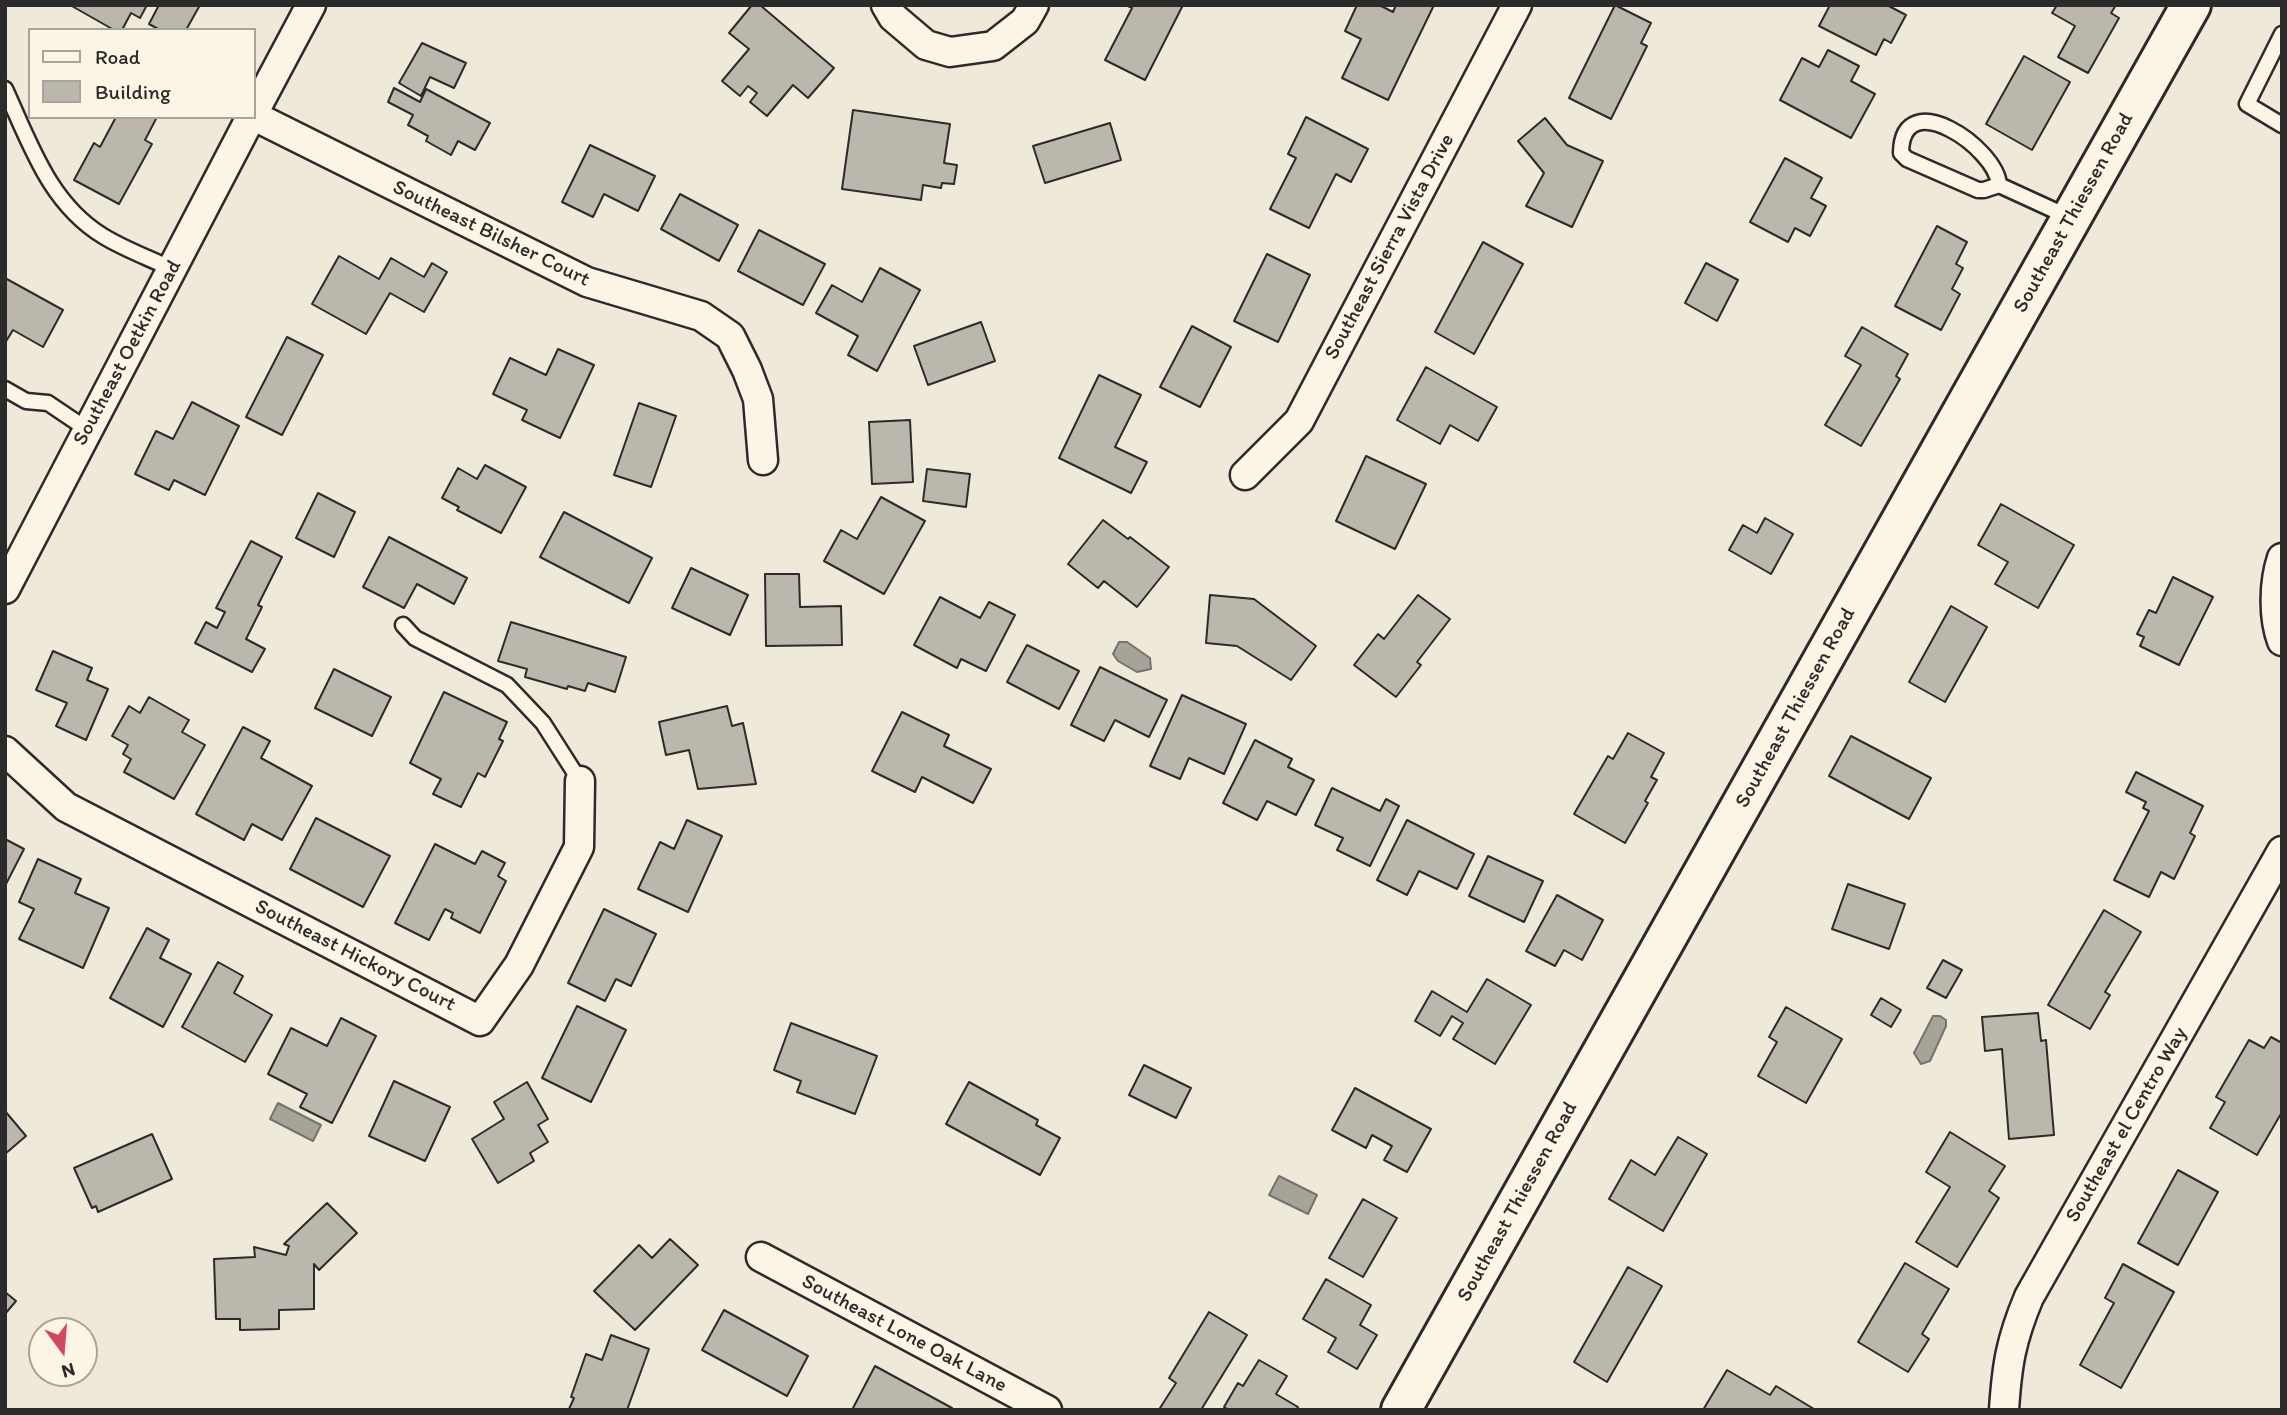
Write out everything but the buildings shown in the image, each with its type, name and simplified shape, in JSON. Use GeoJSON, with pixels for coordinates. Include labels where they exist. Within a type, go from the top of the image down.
{"type":"FeatureCollection","features":[{"type":"Feature","properties":{"kind":"main road","name":"Southeast Thiessen Road"},"geometry":{"type":"LineString","coordinates":[[1401,1410],[2191,5]]}},
{"type":"Feature","properties":{"kind":"street","name":"Southeast Oetkin Road"},"geometry":{"type":"LineString","coordinates":[[256,109],[311,5]]}},
{"type":"Feature","properties":{"kind":"street"},"geometry":{"type":"LineString","coordinates":[[886,5],[893,17],[926,45],[950,52],[993,46],[1025,21],[1034,5]]}},
{"type":"Feature","properties":{"kind":"street","name":"Southeast Sierra Vista Drive"},"geometry":{"type":"LineString","coordinates":[[1245,475],[1299,421],[1517,5]]}},
{"type":"Feature","properties":{"kind":"street","name":"Southeast Bilsher Court"},"geometry":{"type":"LineString","coordinates":[[256,116],[587,282],[701,316],[730,336],[747,370],[758,399],[763,460]]}},
{"type":"Feature","properties":{"kind":"street","name":"Southeast Oetkin Road"},"geometry":{"type":"LineString","coordinates":[[5,589],[251,119]]}},
{"type":"Feature","properties":{"kind":"street"},"geometry":{"type":"LineString","coordinates":[[2282,558],[2276,603],[2278,630],[2282,641]]}},
{"type":"Feature","properties":{"kind":"street","name":"Southeast Hickory Court"},"geometry":{"type":"LineString","coordinates":[[5,751],[66,807],[480,1021],[519,965],[579,847],[580,781]]}},
{"type":"Feature","properties":{"kind":"street","name":"Southeast el Centro Way"},"geometry":{"type":"LineString","coordinates":[[2004,1410],[2010,1352],[2015,1330],[2029,1297],[2282,851]]}},
{"type":"Feature","properties":{"kind":"street","name":"Southeast Lone Oak Lane"},"geometry":{"type":"LineString","coordinates":[[761,1258],[1047,1410]]}},
{"type":"Feature","properties":{"kind":"lane"},"geometry":{"type":"LineString","coordinates":[[2282,34],[2247,104],[2282,125]]}},
{"type":"Feature","properties":{"kind":"lane"},"geometry":{"type":"LineString","coordinates":[[5,89],[47,180],[66,207],[102,236],[172,269]]}},
{"type":"Feature","properties":{"kind":"lane"},"geometry":{"type":"LineString","coordinates":[[1999,185],[1998,176],[1991,163],[1980,151],[1943,125],[1923,120],[1912,125],[1903,135],[1901,153],[1905,159],[1978,190],[1999,185],[2072,218]]}},
{"type":"Feature","properties":{"kind":"lane"},"geometry":{"type":"LineString","coordinates":[[5,389],[26,401],[48,403],[88,430]]}},
{"type":"Feature","properties":{"kind":"lane"},"geometry":{"type":"LineString","coordinates":[[403,625],[415,638],[507,685],[543,723],[580,781]]}},
{"type":"Feature","properties":{"kind":"shaded area"},"geometry":{"type":"Polygon","coordinates":[[[1119,642],[1127,642],[1150,658],[1151,669],[1137,672],[1118,661],[1113,654],[1119,642]]]}},
{"type":"Feature","properties":{"kind":"shaded area"},"geometry":{"type":"Polygon","coordinates":[[[1933,1016],[1946,1020],[1946,1026],[1930,1061],[1921,1064],[1914,1053],[1933,1016]]]}},
{"type":"Feature","properties":{"kind":"shaded area"},"geometry":{"type":"Polygon","coordinates":[[[278,1103],[321,1125],[313,1141],[270,1119],[278,1103]]]}},
{"type":"Feature","properties":{"kind":"shaded area"},"geometry":{"type":"Polygon","coordinates":[[[1279,1176],[1317,1195],[1308,1214],[1269,1195],[1279,1176]]]}}]}
